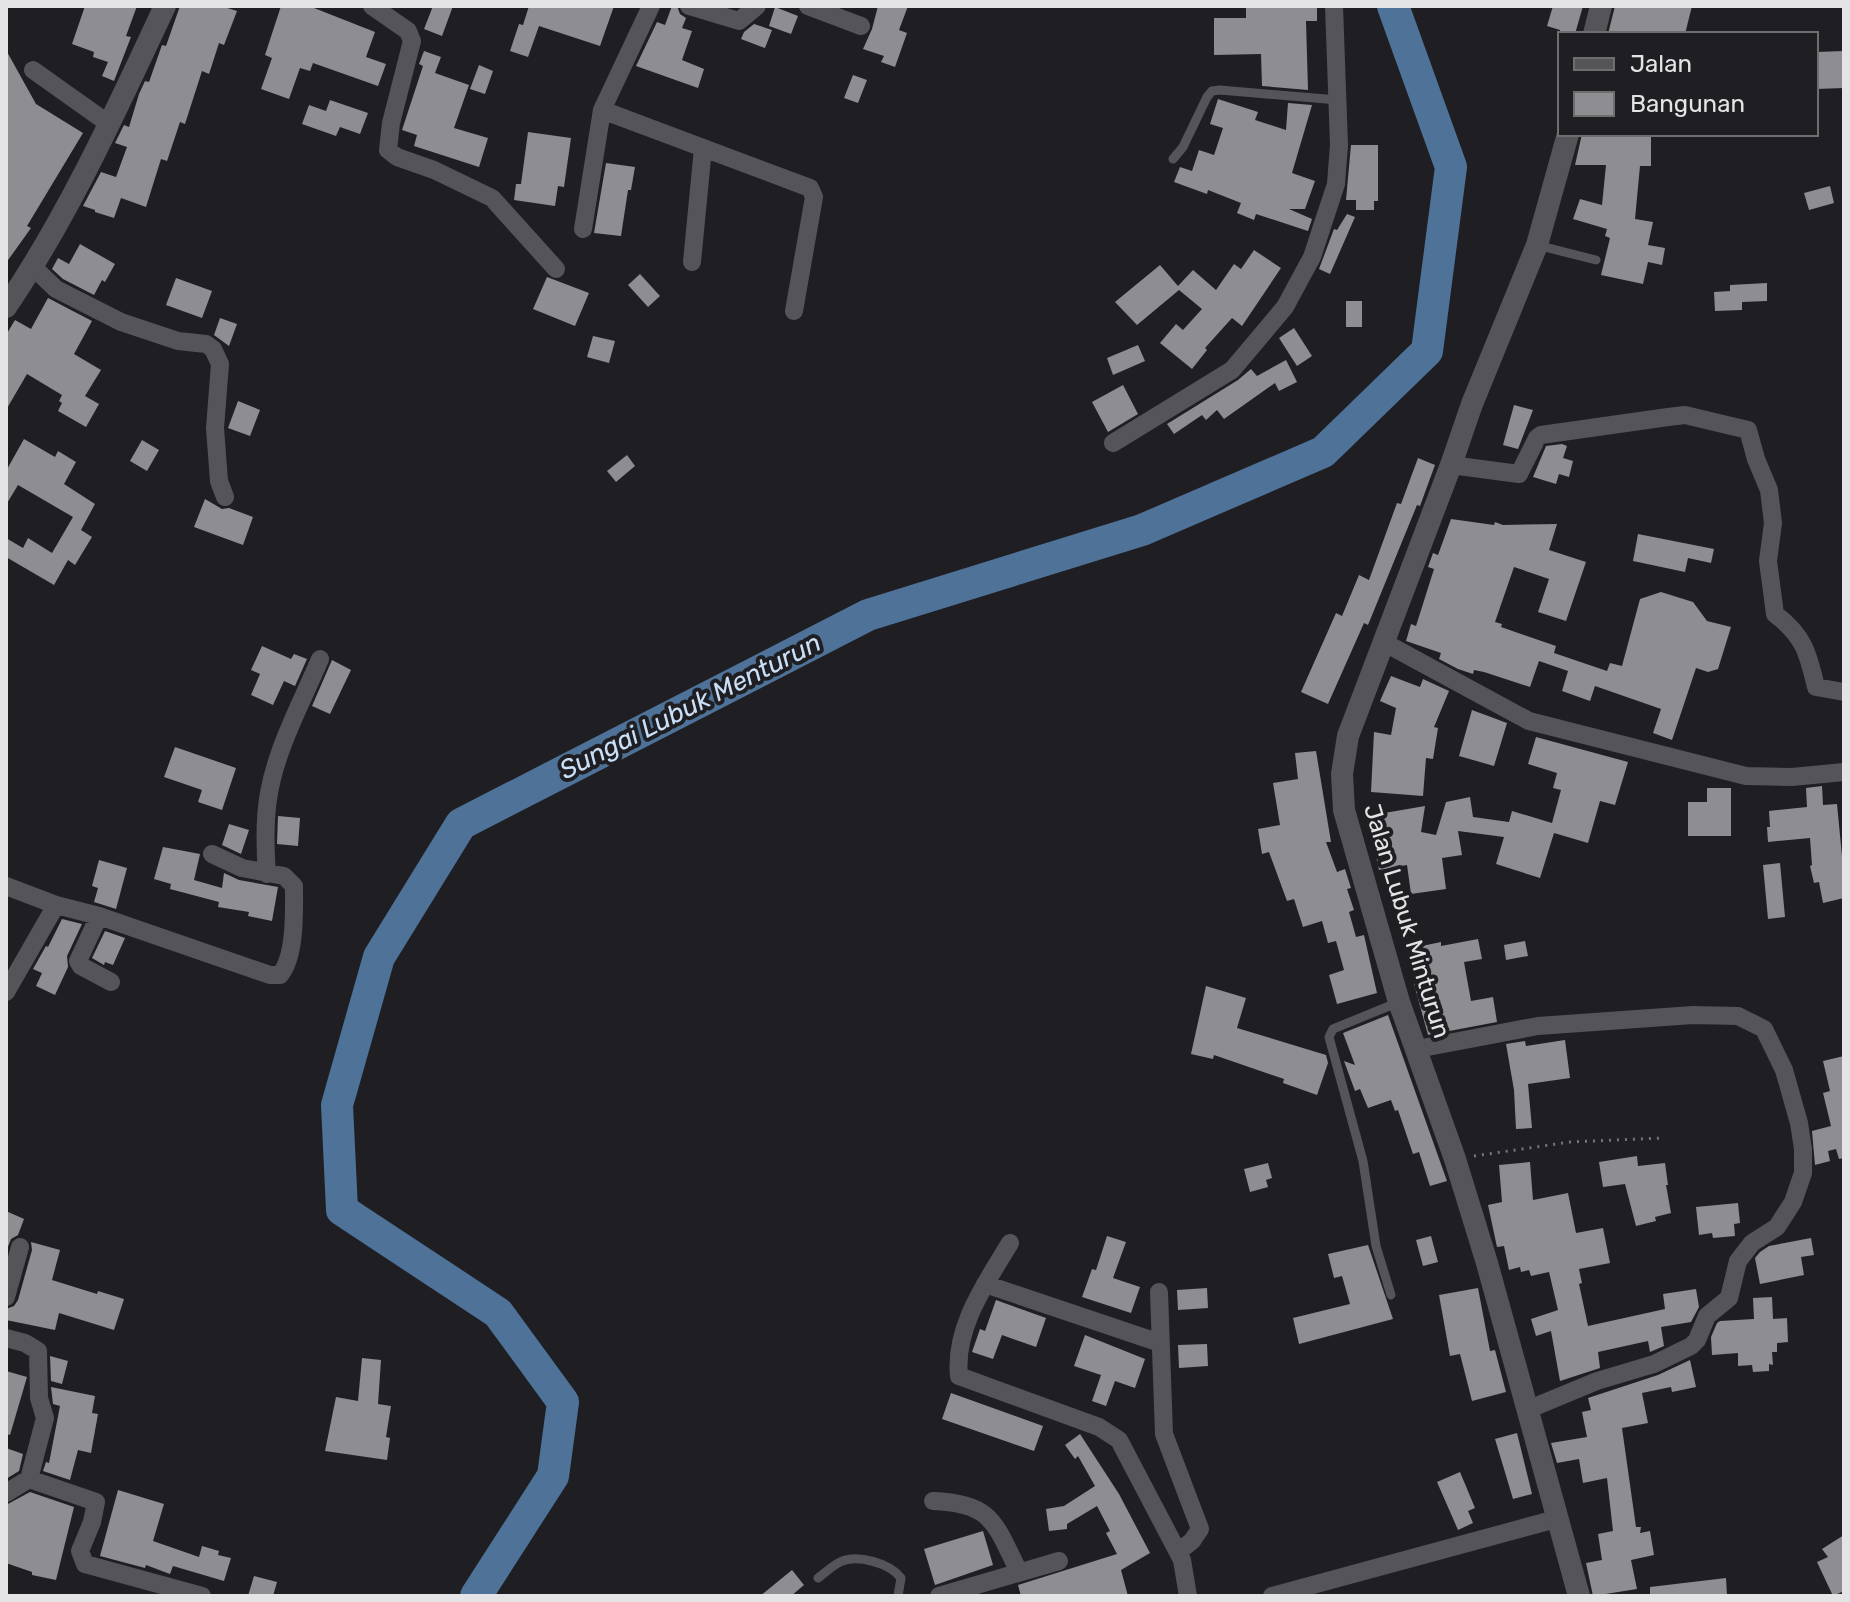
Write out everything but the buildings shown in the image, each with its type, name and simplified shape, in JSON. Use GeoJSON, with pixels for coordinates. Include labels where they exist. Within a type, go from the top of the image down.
{"type":"FeatureCollection","features":[{"type":"Feature","properties":{"kind":"street"},"geometry":{"type":"LineString","coordinates":[[6,307],[33,267],[109,124],[165,6]]}},
{"type":"Feature","properties":{"kind":"street"},"geometry":{"type":"LineString","coordinates":[[372,6],[408,31],[412,41],[391,123],[388,150],[397,157],[434,170],[492,198],[556,269]]}},
{"type":"Feature","properties":{"kind":"street"},"geometry":{"type":"LineString","coordinates":[[583,229],[602,110],[651,6]]}},
{"type":"Feature","properties":{"kind":"street"},"geometry":{"type":"LineString","coordinates":[[689,6],[739,21],[757,6]]}},
{"type":"Feature","properties":{"kind":"street"},"geometry":{"type":"LineString","coordinates":[[808,6],[861,26]]}},
{"type":"Feature","properties":{"kind":"street"},"geometry":{"type":"LineString","coordinates":[[1113,443],[1232,370],[1285,307],[1312,257],[1336,184],[1338,100],[1334,6]]}},
{"type":"Feature","properties":{"kind":"street"},"geometry":{"type":"LineString","coordinates":[[1594,32],[1601,6]]}},
{"type":"Feature","properties":{"kind":"street"},"geometry":{"type":"LineString","coordinates":[[33,70],[109,124]]}},
{"type":"Feature","properties":{"kind":"street"},"geometry":{"type":"LineString","coordinates":[[602,110],[812,191],[814,197],[794,311]]}},
{"type":"Feature","properties":{"kind":"street","name":"Jalan Lubuk Minturun"},"geometry":{"type":"LineString","coordinates":[[1567,136],[1537,245],[1472,404],[1348,736],[1342,774],[1344,810],[1399,1002],[1455,1159],[1579,1596]]}},
{"type":"Feature","properties":{"kind":"street"},"geometry":{"type":"LineString","coordinates":[[692,262],[703,148]]}},
{"type":"Feature","properties":{"kind":"street"},"geometry":{"type":"LineString","coordinates":[[33,267],[56,289],[121,322],[178,341],[206,344],[213,349],[220,364],[215,428],[219,481],[225,497]]}},
{"type":"Feature","properties":{"kind":"street"},"geometry":{"type":"LineString","coordinates":[[1451,465],[1519,474],[1541,435],[1668,417],[1685,415],[1748,430],[1769,490],[1773,523],[1768,561],[1775,614],[1791,626],[1807,649],[1816,687],[1844,692]]}},
{"type":"Feature","properties":{"kind":"street"},"geometry":{"type":"LineString","coordinates":[[1385,643],[1529,721],[1746,776],[1792,777],[1844,772]]}},
{"type":"Feature","properties":{"kind":"street"},"geometry":{"type":"LineString","coordinates":[[267,874],[265,839],[269,792],[279,759],[320,659]]}},
{"type":"Feature","properties":{"kind":"street"},"geometry":{"type":"LineString","coordinates":[[6,886],[275,976],[285,969],[288,958],[294,886],[284,876],[242,868],[212,854]]}},
{"type":"Feature","properties":{"kind":"street"},"geometry":{"type":"LineString","coordinates":[[6,992],[56,905]]}},
{"type":"Feature","properties":{"kind":"street"},"geometry":{"type":"LineString","coordinates":[[99,916],[78,961],[81,966],[111,982]]}},
{"type":"Feature","properties":{"kind":"street"},"geometry":{"type":"LineString","coordinates":[[1417,1049],[1538,1026],[1693,1015],[1738,1016],[1764,1029],[1784,1070],[1799,1123],[1803,1173],[1793,1202],[1777,1227],[1752,1243],[1738,1261],[1729,1298],[1707,1316],[1697,1340],[1691,1346],[1654,1364],[1597,1381],[1527,1410]]}},
{"type":"Feature","properties":{"kind":"street"},"geometry":{"type":"LineString","coordinates":[[1010,1243],[976,1300],[957,1355],[959,1376],[1099,1427],[1119,1440],[1182,1560],[1188,1596]]}},
{"type":"Feature","properties":{"kind":"street"},"geometry":{"type":"LineString","coordinates":[[6,1297],[20,1247]]}},
{"type":"Feature","properties":{"kind":"street"},"geometry":{"type":"LineString","coordinates":[[985,1284],[1160,1343]]}},
{"type":"Feature","properties":{"kind":"street"},"geometry":{"type":"LineString","coordinates":[[1159,1292],[1164,1434],[1200,1529],[1192,1541],[1178,1552]]}},
{"type":"Feature","properties":{"kind":"street"},"geometry":{"type":"LineString","coordinates":[[6,1338],[25,1343],[38,1351],[39,1398],[45,1418],[29,1479],[6,1493]]}},
{"type":"Feature","properties":{"kind":"street"},"geometry":{"type":"LineString","coordinates":[[29,1479],[96,1502],[92,1522],[80,1551],[85,1564],[202,1596]]}},
{"type":"Feature","properties":{"kind":"street"},"geometry":{"type":"LineString","coordinates":[[933,1501],[960,1502],[982,1513],[996,1526],[1019,1572]]}},
{"type":"Feature","properties":{"kind":"street"},"geometry":{"type":"LineString","coordinates":[[1272,1596],[1556,1519]]}},
{"type":"Feature","properties":{"kind":"street"},"geometry":{"type":"LineString","coordinates":[[939,1596],[1059,1561]]}},
{"type":"Feature","properties":{"kind":"lane"},"geometry":{"type":"LineString","coordinates":[[1173,159],[1183,147],[1212,91],[1338,100]]}},
{"type":"Feature","properties":{"kind":"lane"},"geometry":{"type":"LineString","coordinates":[[1537,245],[1596,260]]}},
{"type":"Feature","properties":{"kind":"lane"},"geometry":{"type":"LineString","coordinates":[[1391,1295],[1376,1246],[1363,1161],[1329,1037],[1333,1029],[1399,1002]]}},
{"type":"Feature","properties":{"kind":"lane"},"geometry":{"type":"LineString","coordinates":[[818,1578],[839,1562],[854,1558],[896,1571],[901,1578],[898,1596]]}},
{"type":"Feature","properties":{"kind":"path"},"geometry":{"type":"LineString","coordinates":[[1455,1159],[1570,1142],[1662,1138]]}},
{"type":"Feature","properties":{"kind":"waterway","name":"Sungai Lubuk Menturun"},"geometry":{"type":"LineString","coordinates":[[476,1596],[553,1476],[563,1402],[498,1313],[342,1210],[337,1105],[379,957],[461,824],[868,615],[1142,530],[1323,452],[1427,351],[1451,167],[1393,6]]}}]}
